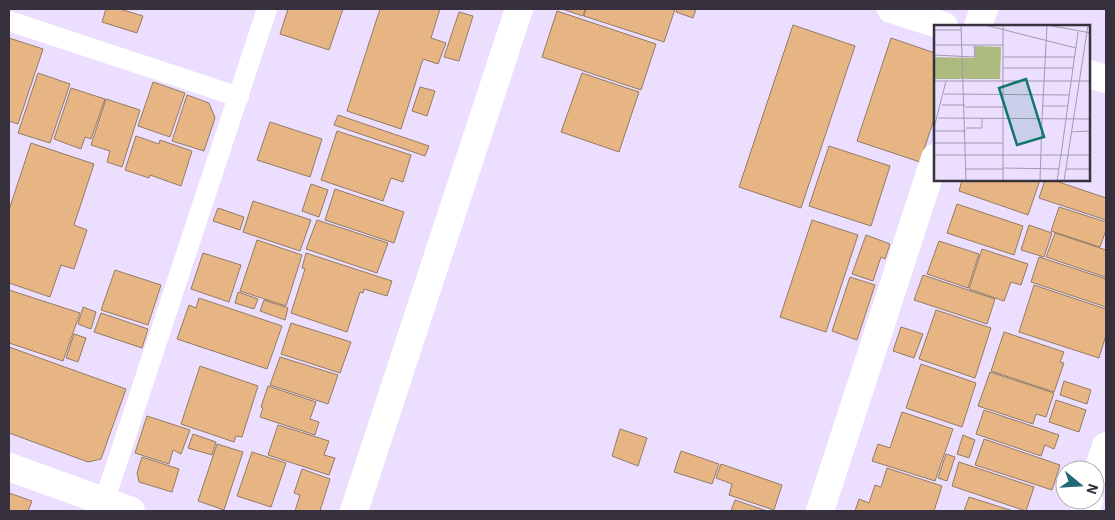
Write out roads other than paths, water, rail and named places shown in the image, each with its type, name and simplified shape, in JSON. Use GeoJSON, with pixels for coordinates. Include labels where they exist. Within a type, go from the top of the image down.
{"type":"FeatureCollection","features":[{"type":"Feature","properties":{"kind":"street"},"geometry":{"type":"LineString","coordinates":[[354,511],[519,9]]}},
{"type":"Feature","properties":{"kind":"street"},"geometry":{"type":"LineString","coordinates":[[891,9],[941,25]]}},
{"type":"Feature","properties":{"kind":"street"},"geometry":{"type":"LineString","coordinates":[[978,25],[984,9]]}},
{"type":"Feature","properties":{"kind":"street"},"geometry":{"type":"LineString","coordinates":[[1090,74],[1106,79]]}},
{"type":"Feature","properties":{"kind":"street"},"geometry":{"type":"LineString","coordinates":[[820,511],[934,161]]}},
{"type":"Feature","properties":{"kind":"street"},"geometry":{"type":"LineString","coordinates":[[1101,460],[1106,446]]}},
{"type":"Feature","properties":{"kind":"street"},"geometry":{"type":"LineString","coordinates":[[9,467],[131,511]]}},
{"type":"Feature","properties":{"kind":"lane"},"geometry":{"type":"LineString","coordinates":[[104,502],[267,9]]}},
{"type":"Feature","properties":{"kind":"lane"},"geometry":{"type":"LineString","coordinates":[[9,21],[239,97]]}}]}
